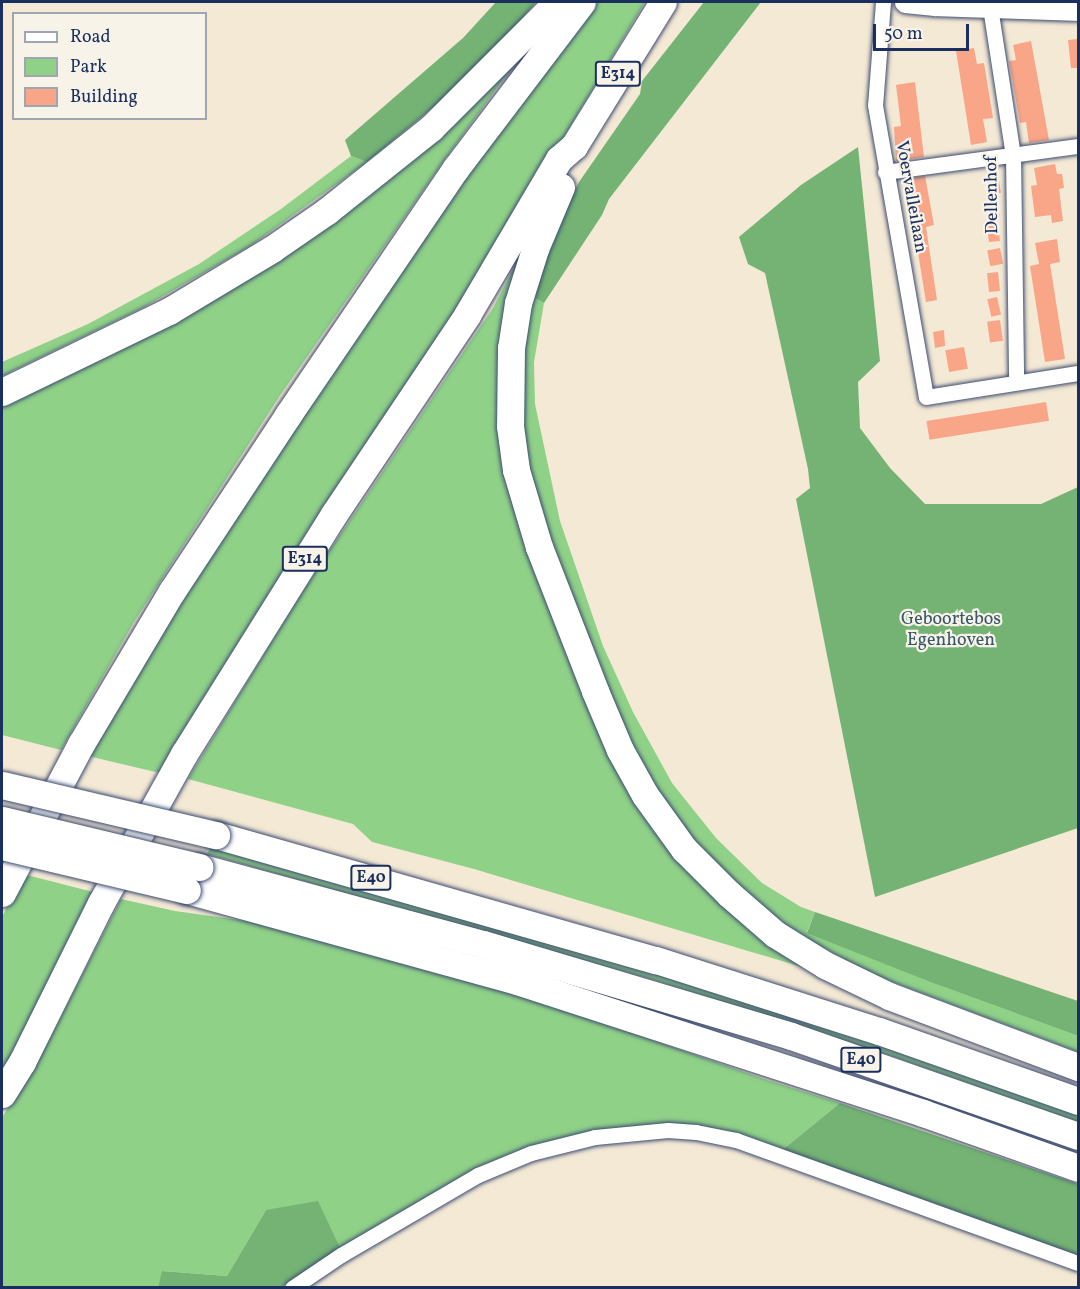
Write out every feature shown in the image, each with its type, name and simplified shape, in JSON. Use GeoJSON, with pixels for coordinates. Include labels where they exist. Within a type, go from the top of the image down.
{"type":"FeatureCollection","features":[{"type":"Feature","properties":{"kind":"highway"},"geometry":{"type":"LineString","coordinates":[[2,392],[169,310],[272,249],[319,216],[431,128],[557,2]]}},
{"type":"Feature","properties":{"kind":"highway"},"geometry":{"type":"LineString","coordinates":[[2,893],[81,744],[172,591],[456,168],[582,2]]}},
{"type":"Feature","properties":{"kind":"highway","name":"E314"},"geometry":{"type":"LineString","coordinates":[[2,1094],[22,1062],[101,903],[184,754],[257,633],[467,315],[559,159],[574,146],[663,2]]}},
{"type":"Feature","properties":{"kind":"highway"},"geometry":{"type":"LineString","coordinates":[[574,146],[570,166],[542,229],[518,303],[510,359],[510,426],[516,470],[539,547],[620,750],[645,795],[684,849],[729,894],[775,934],[825,965],[889,996],[987,1030],[1016,1045],[1078,1067]]}},
{"type":"Feature","properties":{"kind":"highway","name":"E40"},"geometry":{"type":"LineString","coordinates":[[2,785],[216,836],[656,960],[879,1031],[1078,1101]]}},
{"type":"Feature","properties":{"kind":"highway","name":"E40"},"geometry":{"type":"LineString","coordinates":[[2,820],[193,879],[483,944],[781,1033],[1078,1136]]}},
{"type":"Feature","properties":{"kind":"highway"},"geometry":{"type":"LineString","coordinates":[[2,846],[193,879],[540,988],[923,1113],[1078,1168]]}},
{"type":"Feature","properties":{"kind":"highway"},"geometry":{"type":"LineString","coordinates":[[879,1031],[947,1032],[1016,1045]]}},
{"type":"Feature","properties":{"kind":"street","name":"Voervalleilaan"},"geometry":{"type":"LineString","coordinates":[[883,2],[875,105],[926,397],[1016,382]]}},
{"type":"Feature","properties":{"kind":"street"},"geometry":{"type":"LineString","coordinates":[[906,2],[1078,9]]}},
{"type":"Feature","properties":{"kind":"street","name":"Dellenhof"},"geometry":{"type":"LineString","coordinates":[[990,7],[1013,154],[1016,382]]}},
{"type":"Feature","properties":{"kind":"street"},"geometry":{"type":"LineString","coordinates":[[885,172],[1078,146]]}},
{"type":"Feature","properties":{"kind":"street"},"geometry":{"type":"LineString","coordinates":[[1016,382],[1078,373]]}},
{"type":"Feature","properties":{"kind":"street"},"geometry":{"type":"LineString","coordinates":[[292,1287],[341,1254],[478,1175],[499,1166],[531,1153],[595,1137],[668,1130],[696,1132],[736,1140],[1078,1263]]}},
{"type":"Feature","properties":{"kind":"green space"},"geometry":{"type":"Polygon","coordinates":[[[496,2],[536,2],[500,45],[442,100],[367,162],[351,156],[345,140],[463,38],[496,2]]]}},
{"type":"Feature","properties":{"kind":"green space"},"geometry":{"type":"Polygon","coordinates":[[[590,2],[645,2],[499,245],[164,774],[88,756],[184,595],[497,126],[590,2]]]}},
{"type":"Feature","properties":{"kind":"green space"},"geometry":{"type":"Polygon","coordinates":[[[704,2],[761,2],[609,199],[602,215],[544,303],[533,297],[553,233],[579,182],[640,94],[642,81],[704,2]]]}},
{"type":"Feature","properties":{"kind":"green space"},"geometry":{"type":"Polygon","coordinates":[[[522,54],[445,159],[279,397],[134,622],[61,750],[2,735],[2,401],[188,309],[522,54]]]}},
{"type":"Feature","properties":{"kind":"green space","name":"Geboortebos Egenhoven"},"geometry":{"type":"Polygon","coordinates":[[[858,147],[880,361],[858,382],[860,428],[890,468],[925,504],[1041,504],[1078,487],[1078,828],[875,897],[796,499],[810,488],[808,469],[765,273],[748,264],[739,237],[801,185],[858,147]]]}},
{"type":"Feature","properties":{"kind":"green space"},"geometry":{"type":"Polygon","coordinates":[[[351,156],[367,162],[250,246],[144,307],[2,376],[2,362],[88,324],[199,264],[281,209],[351,156]]]}},
{"type":"Feature","properties":{"kind":"green space"},"geometry":{"type":"Polygon","coordinates":[[[526,244],[500,410],[625,776],[822,973],[474,869],[372,842],[353,824],[188,779],[303,590],[493,308],[526,244]]]}},
{"type":"Feature","properties":{"kind":"green space"},"geometry":{"type":"Polygon","coordinates":[[[533,297],[544,303],[534,362],[535,404],[560,521],[603,646],[633,712],[672,783],[716,838],[762,883],[801,907],[815,912],[807,932],[930,982],[1078,1036],[1078,1052],[874,975],[805,938],[744,894],[700,850],[637,760],[567,587],[530,478],[521,430],[525,330],[533,297]]]}},
{"type":"Feature","properties":{"kind":"green space"},"geometry":{"type":"Polygon","coordinates":[[[211,847],[492,922],[880,1044],[1078,1113],[1078,1122],[877,1051],[654,980],[207,854],[211,847]]]}},
{"type":"Feature","properties":{"kind":"green space"},"geometry":{"type":"Polygon","coordinates":[[[23,874],[97,893],[2,1076],[2,917],[23,874]]]}},
{"type":"Feature","properties":{"kind":"green space"},"geometry":{"type":"Polygon","coordinates":[[[121,899],[175,911],[284,926],[495,985],[767,1080],[840,1103],[781,1151],[700,1127],[525,1149],[340,1248],[266,1210],[227,1276],[163,1271],[158,1288],[2,1287],[2,1117],[33,1071],[121,899]]]}},
{"type":"Feature","properties":{"kind":"green space"},"geometry":{"type":"Polygon","coordinates":[[[815,912],[1078,1001],[1078,1036],[930,982],[807,933],[815,912]]]}},
{"type":"Feature","properties":{"kind":"green space"},"geometry":{"type":"Polygon","coordinates":[[[840,1103],[1078,1184],[1078,1259],[781,1151],[840,1103]]]}},
{"type":"Feature","properties":{"kind":"green space"},"geometry":{"type":"Polygon","coordinates":[[[318,1201],[340,1248],[282,1287],[158,1288],[162,1271],[227,1276],[266,1210],[318,1201]]]}},
{"type":"Feature","properties":{"kind":"building"},"geometry":{"type":"Polygon","coordinates":[[[1078,39],[1078,68],[1071,68],[1068,40],[1078,39]]]}},
{"type":"Feature","properties":{"kind":"building"},"geometry":{"type":"Polygon","coordinates":[[[1031,41],[1049,140],[1029,143],[1026,122],[1020,123],[1009,61],[1016,60],[1013,45],[1031,41]]]}},
{"type":"Feature","properties":{"kind":"building"},"geometry":{"type":"Polygon","coordinates":[[[974,48],[977,64],[984,63],[993,118],[983,119],[987,142],[971,145],[956,51],[974,48]]]}},
{"type":"Feature","properties":{"kind":"building"},"geometry":{"type":"Polygon","coordinates":[[[915,82],[924,157],[896,161],[894,127],[901,126],[896,85],[915,82]]]}},
{"type":"Feature","properties":{"kind":"building"},"geometry":{"type":"Polygon","coordinates":[[[1055,164],[1057,174],[1062,174],[1064,188],[1059,189],[1063,221],[1052,223],[1051,215],[1035,217],[1031,186],[1037,185],[1034,168],[1055,164]]]}},
{"type":"Feature","properties":{"kind":"building"},"geometry":{"type":"Polygon","coordinates":[[[998,174],[1001,193],[989,195],[986,176],[998,174]]]}},
{"type":"Feature","properties":{"kind":"building"},"geometry":{"type":"Polygon","coordinates":[[[925,176],[934,225],[926,227],[937,300],[926,302],[906,179],[925,176]]]}},
{"type":"Feature","properties":{"kind":"building"},"geometry":{"type":"Polygon","coordinates":[[[996,200],[1000,217],[990,219],[986,202],[996,200]]]}},
{"type":"Feature","properties":{"kind":"building"},"geometry":{"type":"Polygon","coordinates":[[[998,223],[1000,241],[989,242],[987,224],[998,223]]]}},
{"type":"Feature","properties":{"kind":"building"},"geometry":{"type":"Polygon","coordinates":[[[1057,239],[1060,262],[1050,264],[1065,359],[1045,362],[1030,266],[1039,264],[1035,243],[1057,239]]]}},
{"type":"Feature","properties":{"kind":"building"},"geometry":{"type":"Polygon","coordinates":[[[1000,248],[1003,264],[990,266],[987,250],[1000,248]]]}},
{"type":"Feature","properties":{"kind":"building"},"geometry":{"type":"Polygon","coordinates":[[[998,272],[1000,291],[989,292],[987,273],[998,272]]]}},
{"type":"Feature","properties":{"kind":"building"},"geometry":{"type":"Polygon","coordinates":[[[997,297],[1001,315],[991,317],[987,299],[997,297]]]}},
{"type":"Feature","properties":{"kind":"building"},"geometry":{"type":"Polygon","coordinates":[[[1000,320],[1003,341],[990,343],[987,322],[1000,320]]]}},
{"type":"Feature","properties":{"kind":"building"},"geometry":{"type":"Polygon","coordinates":[[[944,330],[945,346],[935,348],[933,332],[944,330]]]}},
{"type":"Feature","properties":{"kind":"building"},"geometry":{"type":"Polygon","coordinates":[[[964,347],[968,369],[949,372],[945,350],[964,347]]]}},
{"type":"Feature","properties":{"kind":"building"},"geometry":{"type":"Polygon","coordinates":[[[1046,402],[1049,421],[929,440],[926,421],[1046,402]]]}}]}
